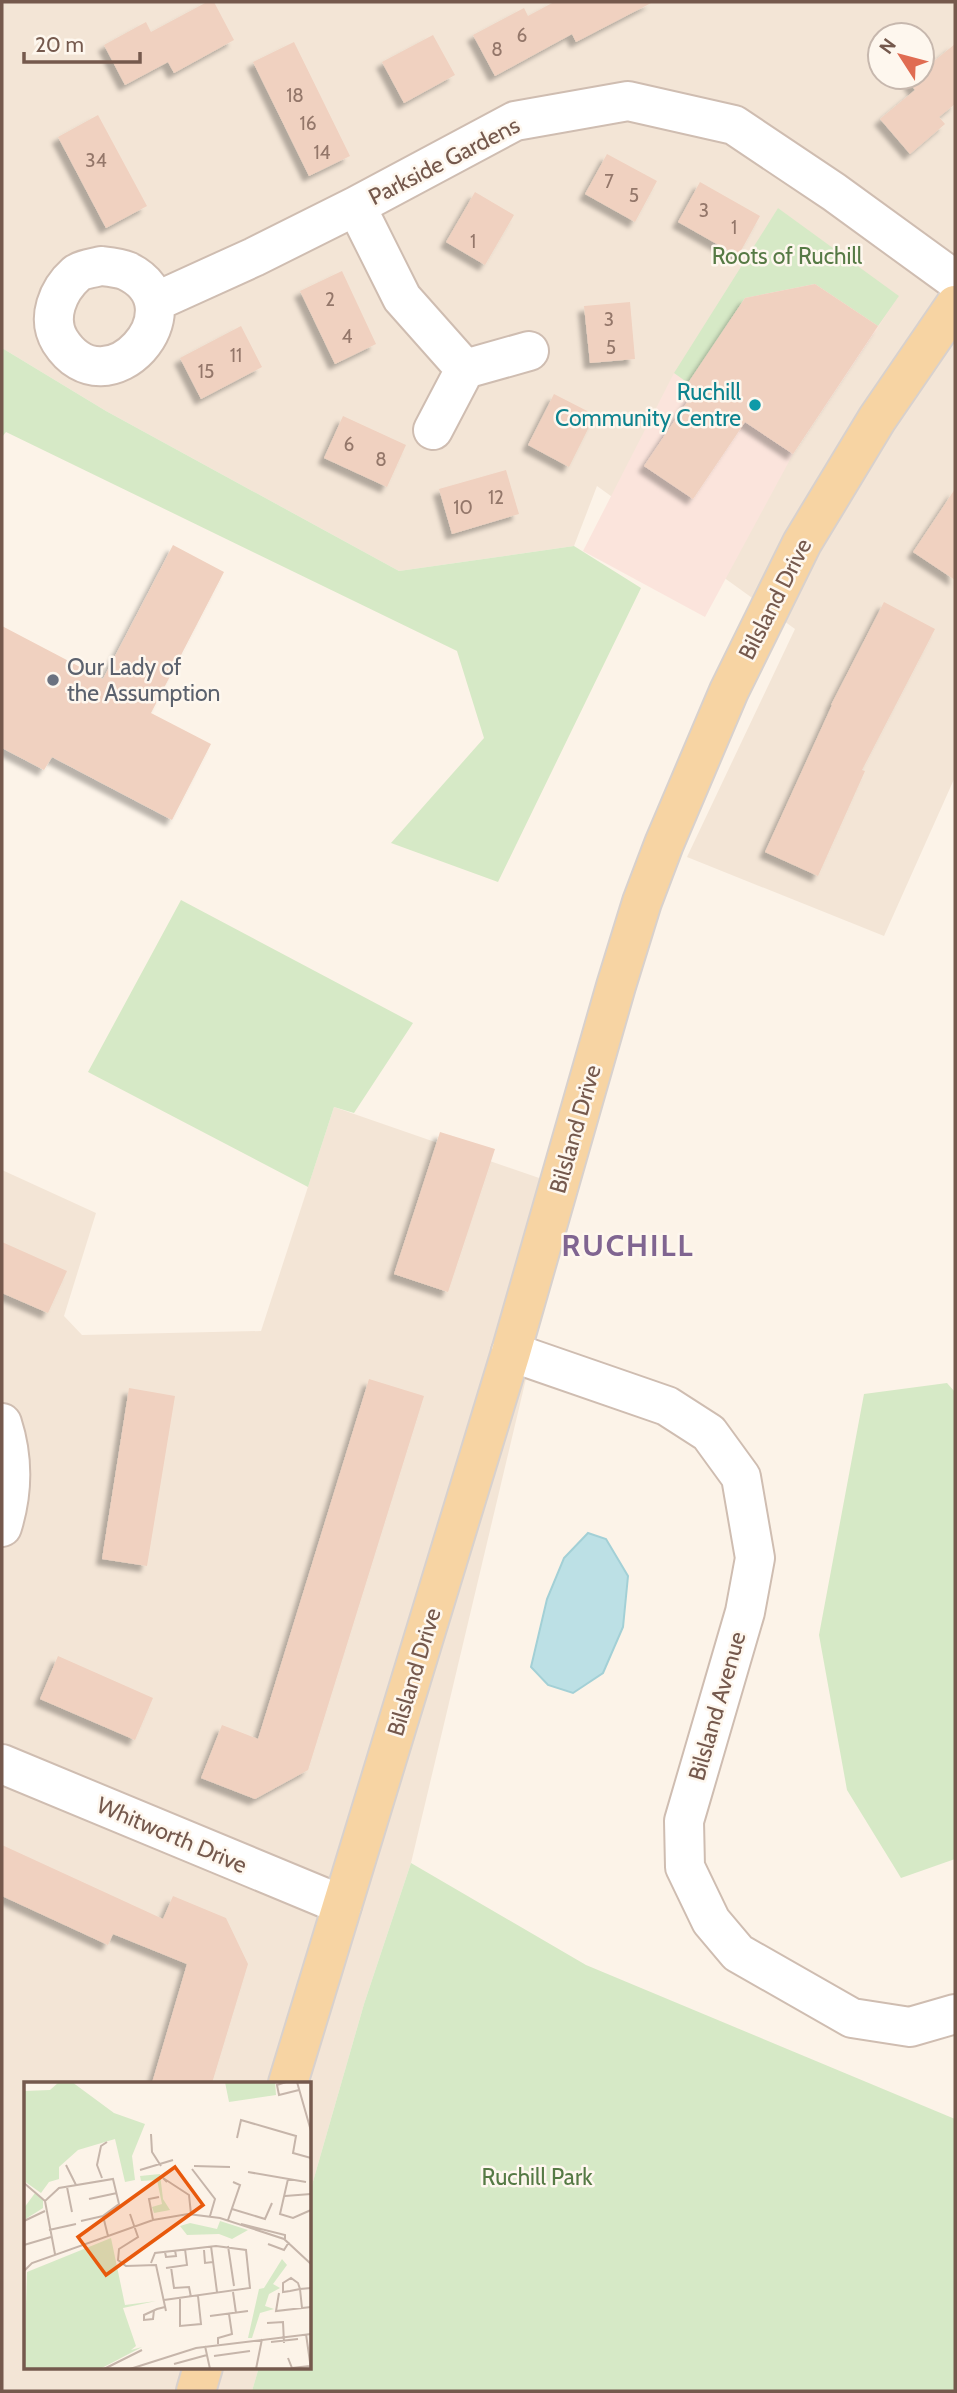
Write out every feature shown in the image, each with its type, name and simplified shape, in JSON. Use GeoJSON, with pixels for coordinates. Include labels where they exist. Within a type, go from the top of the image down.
{"type":"FeatureCollection","features":[{"type":"Feature","properties":{"kind":"main road","name":"Bilsland Drive"},"geometry":{"type":"LineString","coordinates":[[288,2082],[511,1352],[642,902],[729,691],[802,543],[877,419],[955,305]]}},
{"type":"Feature","properties":{"kind":"main road"},"geometry":{"type":"LineString","coordinates":[[196,2391],[203,2368]]}},
{"type":"Feature","properties":{"kind":"street","name":"Parkside Gardens"},"geometry":{"type":"LineString","coordinates":[[155,302],[356,206],[514,121],[628,101],[734,125],[834,192],[955,280]]}},
{"type":"Feature","properties":{"kind":"street"},"geometry":{"type":"LineString","coordinates":[[356,206],[402,298],[465,369]]}},
{"type":"Feature","properties":{"kind":"street"},"geometry":{"type":"LineString","coordinates":[[433,430],[465,369],[529,351]]}},
{"type":"Feature","properties":{"kind":"street","name":"Bilsland Avenue"},"geometry":{"type":"LineString","coordinates":[[511,1352],[667,1406],[709,1433],[741,1477],[755,1558],[745,1612],[684,1821],[685,1867],[711,1921],[738,1953],[852,2018],[910,2027],[955,2014]]}},
{"type":"Feature","properties":{"kind":"street"},"geometry":{"type":"LineString","coordinates":[[2,1423],[11,1468],[9,1498],[2,1527]]}},
{"type":"Feature","properties":{"kind":"street","name":"Whitworth Drive"},"geometry":{"type":"LineString","coordinates":[[2,1764],[342,1905]]}},
{"type":"Feature","properties":{"kind":"shaded area"},"geometry":{"type":"Polygon","coordinates":[[[2,2],[955,2],[955,777],[884,936],[687,857],[795,629],[597,486],[574,546],[399,571],[106,411],[2,348],[2,2]]]}},
{"type":"Feature","properties":{"kind":"shaded area"},"geometry":{"type":"Polygon","coordinates":[[[778,208],[899,296],[793,454],[705,617],[583,551],[674,373],[778,208]]]}},
{"type":"Feature","properties":{"kind":"shaded area"},"geometry":{"type":"Polygon","coordinates":[[[334,1107],[571,1189],[411,1863],[364,2004],[312,2185],[312,2082],[24,2082],[24,2368],[259,2368],[252,2391],[2,2391],[2,1170],[96,1213],[64,1316],[82,1335],[261,1331],[334,1107]]]}},
{"type":"Feature","properties":{"kind":"green space","name":"Roots of Ruchill"},"geometry":{"type":"Polygon","coordinates":[[[778,208],[899,296],[878,326],[815,284],[745,298],[688,383],[674,373],[778,208]]]}},
{"type":"Feature","properties":{"kind":"green space"},"geometry":{"type":"Polygon","coordinates":[[[2,348],[106,411],[399,571],[574,546],[641,588],[498,882],[391,843],[484,738],[457,651],[6,432],[2,437],[2,348]]]}},
{"type":"Feature","properties":{"kind":"green space"},"geometry":{"type":"Polygon","coordinates":[[[181,900],[413,1023],[354,1113],[334,1107],[308,1187],[88,1072],[181,900]]]}},
{"type":"Feature","properties":{"kind":"green space"},"geometry":{"type":"Polygon","coordinates":[[[947,1383],[955,1392],[955,1859],[901,1878],[847,1790],[819,1635],[864,1394],[947,1383]]]}},
{"type":"Feature","properties":{"kind":"green space","name":"Ruchill Park"},"geometry":{"type":"Polygon","coordinates":[[[411,1863],[586,1965],[955,2119],[955,2391],[252,2391],[259,2368],[312,2368],[312,2185],[364,2004],[411,1863]]]}},
{"type":"Feature","properties":{"kind":"water"},"geometry":{"type":"Polygon","coordinates":[[[588,1533],[606,1539],[628,1576],[623,1627],[603,1673],[573,1693],[548,1685],[531,1667],[547,1599],[564,1558],[588,1533]]]}},
{"type":"Feature","properties":{"kind":"building"},"geometry":{"type":"Polygon","coordinates":[[[207,2],[214,2],[234,40],[174,73],[168,62],[125,85],[104,45],[146,22],[151,32],[207,2]]]}},
{"type":"Feature","properties":{"kind":"building"},"geometry":{"type":"Polygon","coordinates":[[[554,2],[653,2],[576,42],[572,34],[495,76],[473,35],[524,8],[528,16],[554,2]]]}},
{"type":"Feature","properties":{"kind":"building"},"geometry":{"type":"Polygon","coordinates":[[[433,35],[455,75],[404,103],[382,62],[433,35]]]}},
{"type":"Feature","properties":{"kind":"building"},"geometry":{"type":"Polygon","coordinates":[[[294,42],[350,156],[309,176],[253,62],[294,42]]]}},
{"type":"Feature","properties":{"kind":"building"},"geometry":{"type":"Polygon","coordinates":[[[955,44],[955,104],[939,117],[945,124],[910,154],[880,119],[914,91],[936,91],[936,60],[955,44]]]}},
{"type":"Feature","properties":{"kind":"building"},"geometry":{"type":"Polygon","coordinates":[[[98,115],[147,206],[106,228],[58,137],[98,115]]]}},
{"type":"Feature","properties":{"kind":"building"},"geometry":{"type":"Polygon","coordinates":[[[607,154],[657,181],[635,222],[585,194],[607,154]]]}},
{"type":"Feature","properties":{"kind":"building"},"geometry":{"type":"Polygon","coordinates":[[[700,182],[760,216],[738,256],[678,222],[700,182]]]}},
{"type":"Feature","properties":{"kind":"building"},"geometry":{"type":"Polygon","coordinates":[[[475,192],[514,215],[485,265],[446,242],[475,192]]]}},
{"type":"Feature","properties":{"kind":"building"},"geometry":{"type":"Polygon","coordinates":[[[342,271],[376,344],[335,364],[300,291],[342,271]]]}},
{"type":"Feature","properties":{"kind":"building","name":"Ruchill Community Centre"},"geometry":{"type":"Polygon","coordinates":[[[815,284],[878,326],[793,454],[745,422],[693,499],[644,466],[696,389],[688,383],[745,298],[815,284]]]}},
{"type":"Feature","properties":{"kind":"building"},"geometry":{"type":"Polygon","coordinates":[[[630,302],[635,359],[590,363],[584,306],[630,302]]]}},
{"type":"Feature","properties":{"kind":"building"},"geometry":{"type":"Polygon","coordinates":[[[241,326],[262,367],[201,399],[180,358],[241,326]]]}},
{"type":"Feature","properties":{"kind":"building"},"geometry":{"type":"Polygon","coordinates":[[[554,394],[595,415],[569,467],[528,445],[554,394]]]}},
{"type":"Feature","properties":{"kind":"building"},"geometry":{"type":"Polygon","coordinates":[[[343,416],[406,445],[387,487],[324,458],[343,416]]]}},
{"type":"Feature","properties":{"kind":"building"},"geometry":{"type":"Polygon","coordinates":[[[506,470],[519,514],[452,534],[439,489],[506,470]]]}},
{"type":"Feature","properties":{"kind":"building"},"geometry":{"type":"Polygon","coordinates":[[[955,489],[955,580],[913,552],[955,489]]]}},
{"type":"Feature","properties":{"kind":"building","name":"Our Lady of the Assumption"},"geometry":{"type":"Polygon","coordinates":[[[173,545],[224,572],[151,713],[211,744],[172,820],[52,757],[44,770],[2,748],[2,626],[103,679],[173,545]]]}},
{"type":"Feature","properties":{"kind":"building"},"geometry":{"type":"Polygon","coordinates":[[[884,602],[935,629],[862,770],[865,771],[818,876],[765,852],[831,705],[884,602]]]}},
{"type":"Feature","properties":{"kind":"building"},"geometry":{"type":"Polygon","coordinates":[[[440,1132],[495,1149],[448,1292],[394,1274],[440,1132]]]}},
{"type":"Feature","properties":{"kind":"building"},"geometry":{"type":"Polygon","coordinates":[[[2,1242],[67,1271],[48,1313],[2,1293],[2,1242]]]}},
{"type":"Feature","properties":{"kind":"building"},"geometry":{"type":"Polygon","coordinates":[[[369,1379],[424,1396],[308,1770],[255,1799],[201,1778],[222,1725],[258,1739],[369,1379]]]}},
{"type":"Feature","properties":{"kind":"building"},"geometry":{"type":"Polygon","coordinates":[[[129,1388],[175,1396],[147,1566],[102,1559],[129,1388]]]}},
{"type":"Feature","properties":{"kind":"building"},"geometry":{"type":"Polygon","coordinates":[[[58,1656],[153,1698],[135,1740],[40,1699],[58,1656]]]}},
{"type":"Feature","properties":{"kind":"building"},"geometry":{"type":"Polygon","coordinates":[[[2,1845],[163,1919],[173,1896],[226,1918],[248,1964],[212,2082],[152,2082],[187,1964],[113,1934],[108,1945],[2,1896],[2,1845]]]}},
{"type":"Feature","properties":{"kind":"place","name":"Ruchill Community Centre"},"geometry":{"type":"Point","coordinates":[755,405]}},
{"type":"Feature","properties":{"kind":"place","name":"Our Lady of the Assumption"},"geometry":{"type":"Point","coordinates":[53,680]}},
{"type":"Feature","properties":{"kind":"district","name":"RUCHILL"},"geometry":{"type":"Point","coordinates":[628,1246]}}]}
